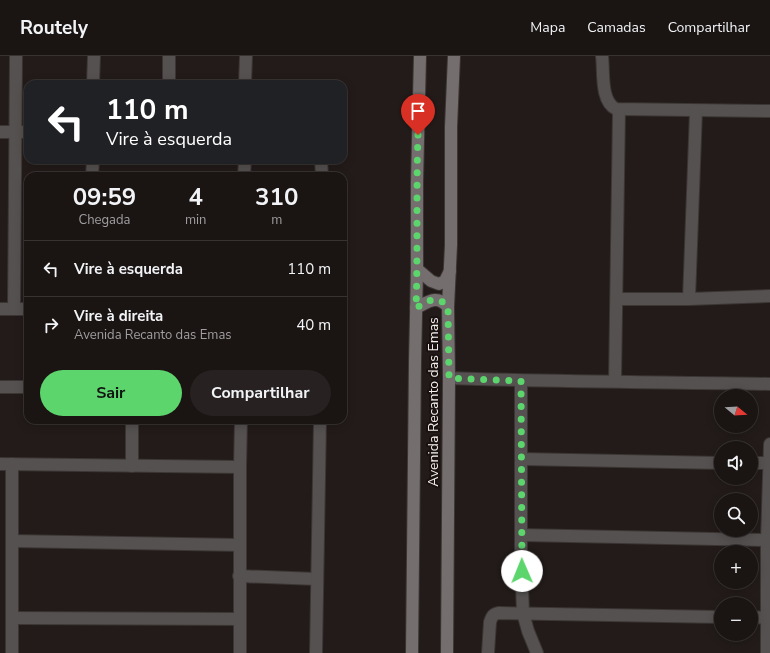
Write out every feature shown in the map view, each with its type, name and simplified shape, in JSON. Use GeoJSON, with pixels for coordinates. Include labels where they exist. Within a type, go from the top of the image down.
{"type":"FeatureCollection","features":[{"type":"Feature","properties":{"kind":"main road","name":"Avenida Recanto das Emas"},"geometry":{"type":"LineString","coordinates":[[412,653],[417,182],[420,56]]}},
{"type":"Feature","properties":{"kind":"main road","name":"Avenida Recanto das Emas"},"geometry":{"type":"LineString","coordinates":[[447,653],[449,378],[448,307],[450,269],[451,127],[454,56]]}},
{"type":"Feature","properties":{"kind":"main road"},"geometry":{"type":"LineString","coordinates":[[417,269],[431,281],[439,284],[445,281],[450,269]]}},
{"type":"Feature","properties":{"kind":"main road"},"geometry":{"type":"LineString","coordinates":[[416,308],[438,299],[443,301],[448,307]]}},
{"type":"Feature","properties":{"kind":"street"},"geometry":{"type":"LineString","coordinates":[[14,309],[16,56]]}},
{"type":"Feature","properties":{"kind":"street"},"geometry":{"type":"LineString","coordinates":[[93,80],[94,56]]}},
{"type":"Feature","properties":{"kind":"street"},"geometry":{"type":"LineString","coordinates":[[169,56],[169,80]]}},
{"type":"Feature","properties":{"kind":"street"},"geometry":{"type":"LineString","coordinates":[[246,56],[246,80]]}},
{"type":"Feature","properties":{"kind":"street"},"geometry":{"type":"LineString","coordinates":[[602,56],[607,101],[611,107],[619,110],[770,111]]}},
{"type":"Feature","properties":{"kind":"street"},"geometry":{"type":"LineString","coordinates":[[615,381],[619,110]]}},
{"type":"Feature","properties":{"kind":"street"},"geometry":{"type":"LineString","coordinates":[[689,299],[696,111]]}},
{"type":"Feature","properties":{"kind":"street"},"geometry":{"type":"LineString","coordinates":[[0,132],[24,132]]}},
{"type":"Feature","properties":{"kind":"street"},"geometry":{"type":"LineString","coordinates":[[617,299],[689,299],[770,296]]}},
{"type":"Feature","properties":{"kind":"street"},"geometry":{"type":"LineString","coordinates":[[0,309],[24,309]]}},
{"type":"Feature","properties":{"kind":"street"},"geometry":{"type":"LineString","coordinates":[[449,378],[521,381],[770,384]]}},
{"type":"Feature","properties":{"kind":"street"},"geometry":{"type":"LineString","coordinates":[[521,381],[521,535],[523,613],[528,631],[537,653]]}},
{"type":"Feature","properties":{"kind":"street"},"geometry":{"type":"LineString","coordinates":[[0,387],[24,387]]}},
{"type":"Feature","properties":{"kind":"street"},"geometry":{"type":"LineString","coordinates":[[132,424],[132,466]]}},
{"type":"Feature","properties":{"kind":"street"},"geometry":{"type":"LineString","coordinates":[[240,653],[239,576],[241,424]]}},
{"type":"Feature","properties":{"kind":"street"},"geometry":{"type":"LineString","coordinates":[[316,653],[320,424]]}},
{"type":"Feature","properties":{"kind":"street"},"geometry":{"type":"LineString","coordinates":[[767,653],[767,540],[770,444]]}},
{"type":"Feature","properties":{"kind":"street"},"geometry":{"type":"LineString","coordinates":[[521,459],[714,462]]}},
{"type":"Feature","properties":{"kind":"street"},"geometry":{"type":"LineString","coordinates":[[758,463],[770,464]]}},
{"type":"Feature","properties":{"kind":"street"},"geometry":{"type":"LineString","coordinates":[[12,653],[12,541],[6,464],[240,467]]}},
{"type":"Feature","properties":{"kind":"street"},"geometry":{"type":"LineString","coordinates":[[521,535],[767,540]]}},
{"type":"Feature","properties":{"kind":"street"},"geometry":{"type":"LineString","coordinates":[[12,541],[240,545]]}},
{"type":"Feature","properties":{"kind":"street"},"geometry":{"type":"LineString","coordinates":[[239,576],[317,579]]}},
{"type":"Feature","properties":{"kind":"street"},"geometry":{"type":"LineString","coordinates":[[488,653],[491,617],[494,614],[499,613],[714,617]]}},
{"type":"Feature","properties":{"kind":"street"},"geometry":{"type":"LineString","coordinates":[[758,617],[767,618]]}},
{"type":"Feature","properties":{"kind":"street"},"geometry":{"type":"LineString","coordinates":[[12,618],[240,619]]}},
{"type":"Feature","properties":{"kind":"route"},"geometry":{"type":"LineString","coordinates":[[418,135],[416,308],[438,299],[443,301],[448,307],[449,378],[521,381],[522,571]]}}]}
